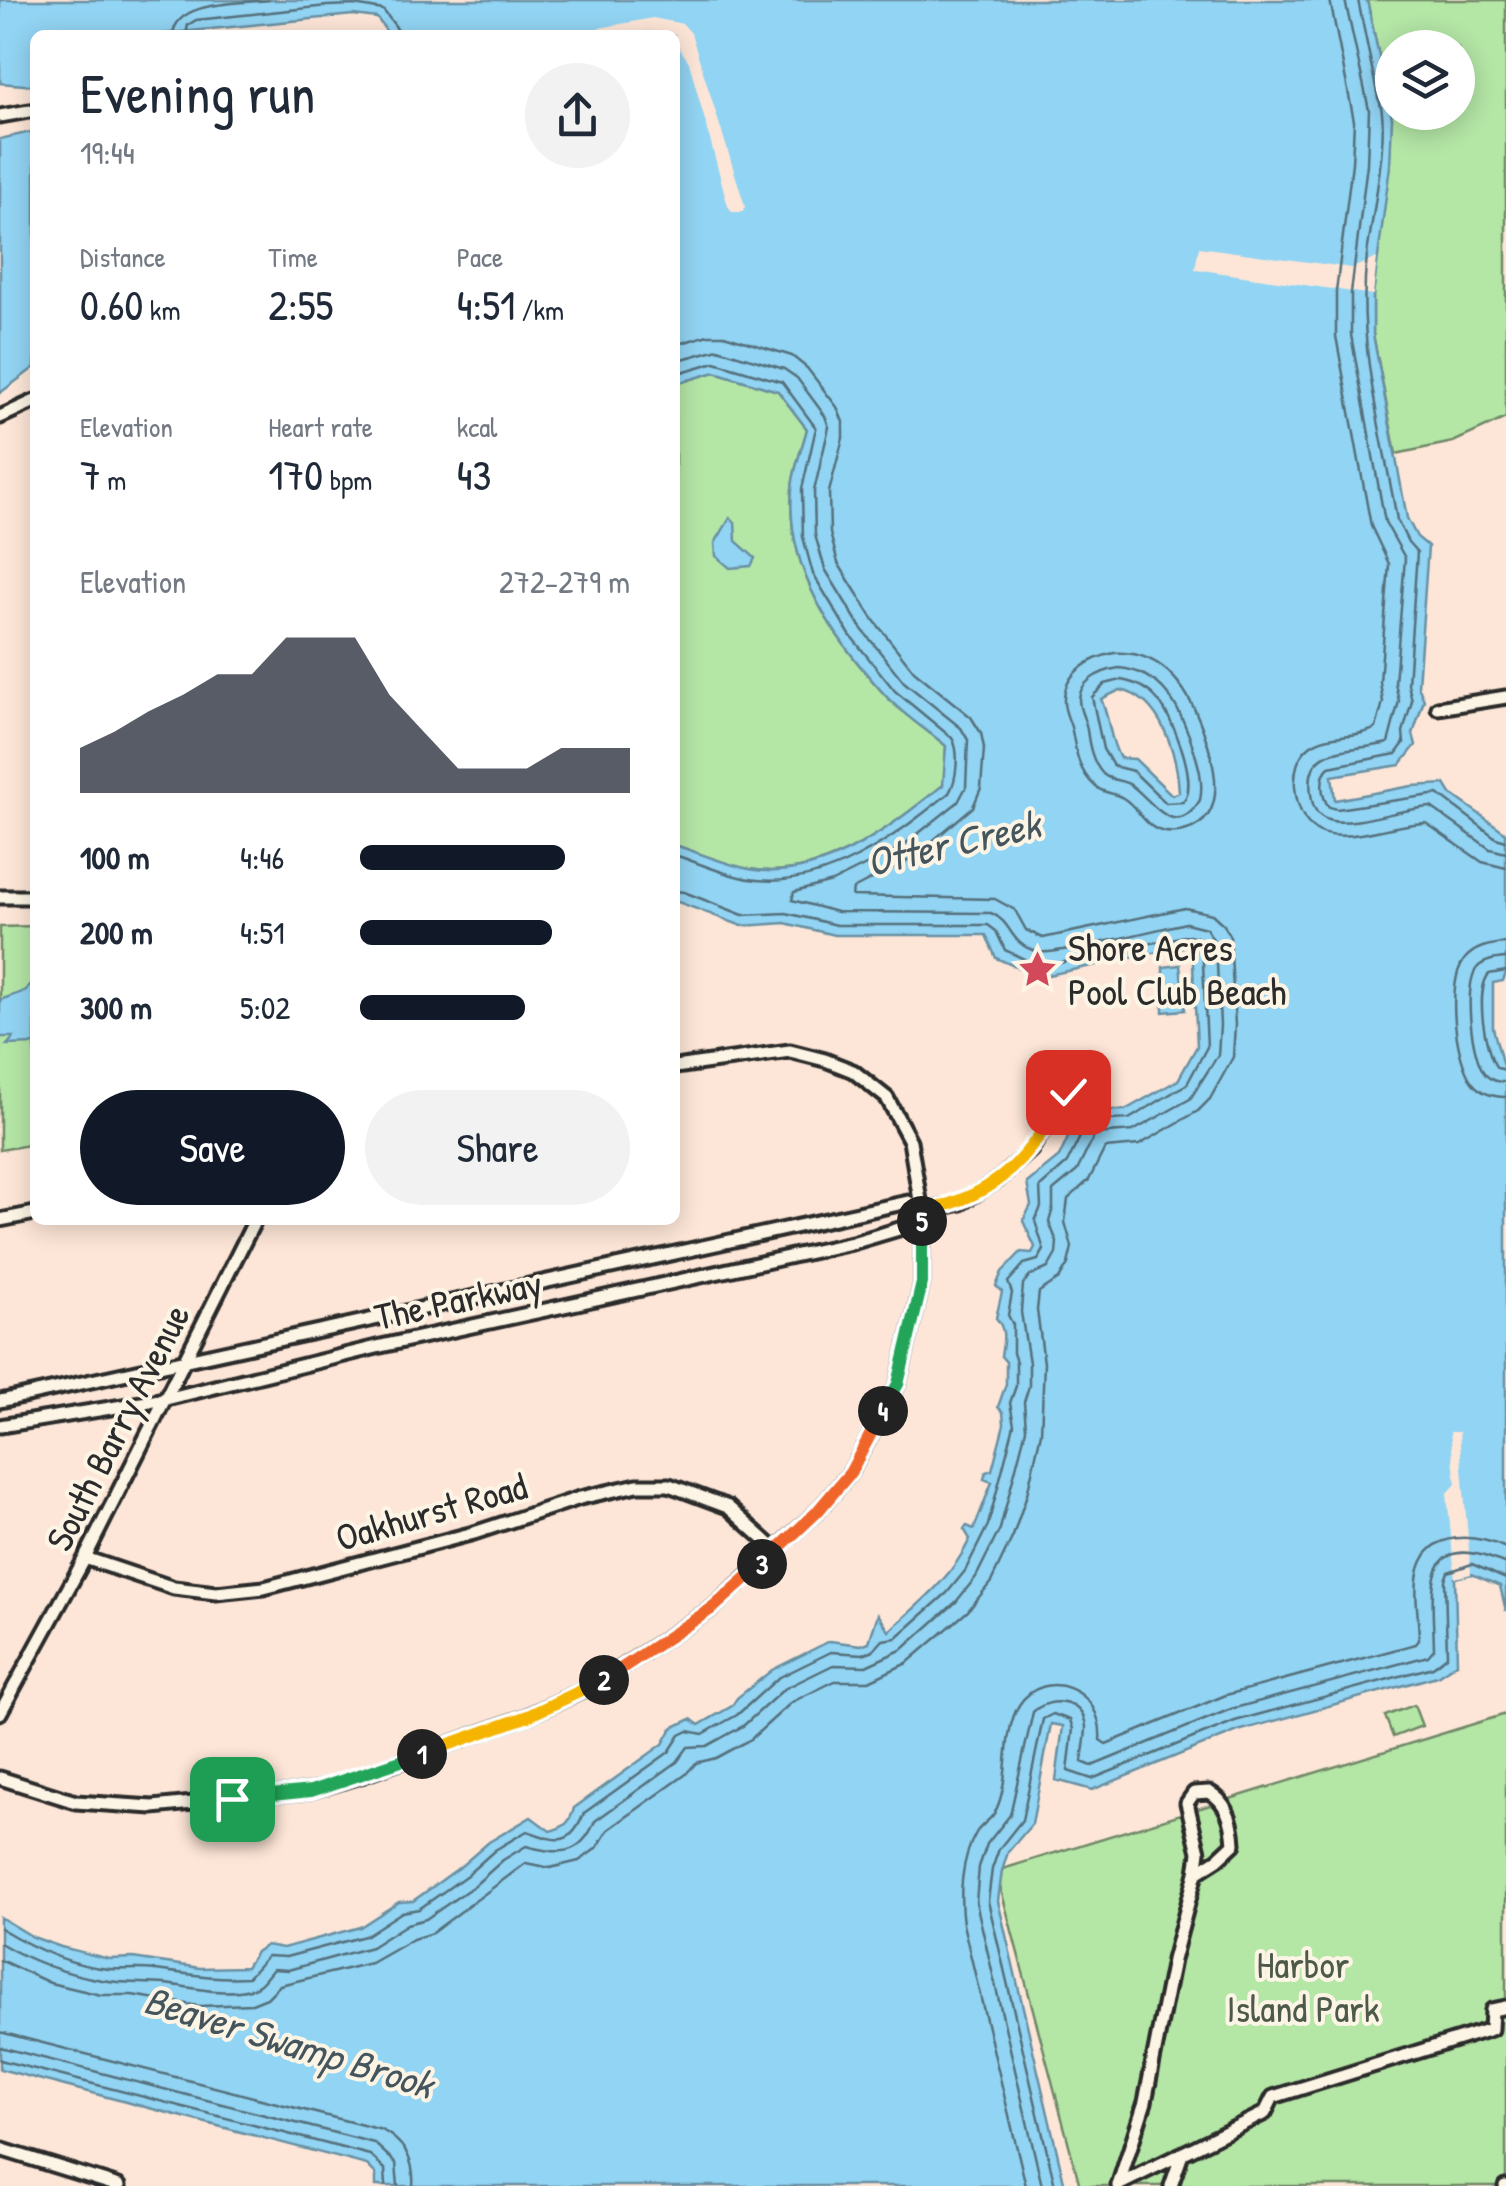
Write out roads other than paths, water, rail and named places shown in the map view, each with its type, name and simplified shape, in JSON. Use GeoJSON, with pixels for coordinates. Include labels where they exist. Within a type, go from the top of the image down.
{"type":"FeatureCollection","features":[{"type":"Feature","properties":{"kind":"street"},"geometry":{"type":"LineString","coordinates":[[0,116],[30,111]]}},
{"type":"Feature","properties":{"kind":"street"},"geometry":{"type":"LineString","coordinates":[[0,416],[30,403]]}},
{"type":"Feature","properties":{"kind":"street"},"geometry":{"type":"LineString","coordinates":[[1438,708],[1506,697]]}},
{"type":"Feature","properties":{"kind":"street"},"geometry":{"type":"LineString","coordinates":[[0,897],[30,897]]}},
{"type":"Feature","properties":{"kind":"street"},"geometry":{"type":"LineString","coordinates":[[0,1778],[76,1802],[152,1807],[311,1791],[358,1777],[528,1716],[597,1684],[714,1607],[817,1512],[850,1473],[898,1384],[922,1283],[922,1212],[910,1141],[887,1098],[853,1071],[790,1051],[680,1066]]}},
{"type":"Feature","properties":{"kind":"street","name":"The Parkway"},"geometry":{"type":"LineString","coordinates":[[0,1426],[166,1398],[381,1346],[852,1244],[909,1226],[922,1212],[960,1202],[998,1180],[1031,1150],[1068,1092]]}},
{"type":"Feature","properties":{"kind":"street","name":"The Parkway"},"geometry":{"type":"LineString","coordinates":[[0,1400],[908,1202],[922,1212]]}},
{"type":"Feature","properties":{"kind":"street"},"geometry":{"type":"LineString","coordinates":[[0,1220],[30,1215]]}},
{"type":"Feature","properties":{"kind":"street","name":"South Barry Avenue"},"geometry":{"type":"LineString","coordinates":[[0,1713],[187,1358],[248,1225]]}},
{"type":"Feature","properties":{"kind":"street"},"geometry":{"type":"LineString","coordinates":[[626,1265],[630,1292]]}},
{"type":"Feature","properties":{"kind":"street"},"geometry":{"type":"LineString","coordinates":[[594,1272],[599,1299]]}},
{"type":"Feature","properties":{"kind":"street","name":"Oakhurst Road"},"geometry":{"type":"LineString","coordinates":[[85,1558],[174,1588],[216,1593],[264,1588],[474,1533],[580,1498],[637,1485],[669,1484],[728,1506],[776,1551]]}},
{"type":"Feature","properties":{"kind":"street"},"geometry":{"type":"LineString","coordinates":[[1118,2186],[1145,2102],[1196,1872],[1199,1852],[1187,1803],[1194,1793],[1209,1792],[1219,1797],[1233,1825],[1234,1844],[1196,1872]]}},
{"type":"Feature","properties":{"kind":"street"},"geometry":{"type":"LineString","coordinates":[[1118,2186],[1265,2112],[1273,2096],[1449,2040],[1482,2034],[1491,2029],[1492,2010],[1506,2006]]}},
{"type":"Feature","properties":{"kind":"street"},"geometry":{"type":"LineString","coordinates":[[0,2149],[112,2185]]}},
{"type":"Feature","properties":{"kind":"street"},"geometry":{"type":"LineString","coordinates":[[1172,2186],[1182,2154]]}},
{"type":"Feature","properties":{"kind":"water"},"geometry":{"type":"Polygon","coordinates":[[[0,0],[1367,0],[1375,38],[1375,130],[1392,130],[1373,295],[1373,334],[1407,518],[1417,537],[1428,546],[1418,686],[1424,700],[1413,734],[1416,745],[1400,765],[1332,776],[1335,800],[1445,784],[1451,794],[1506,833],[1506,973],[1503,981],[1493,983],[1493,1028],[1506,1066],[1506,1611],[1500,1586],[1472,1574],[1455,1578],[1457,1663],[1437,1676],[1238,1731],[1092,1790],[1056,1780],[1063,1726],[1051,1724],[1032,1824],[1008,1852],[998,1901],[1065,2186],[376,2186],[376,2174],[367,2165],[0,2069],[0,1917],[33,1937],[109,1959],[133,1958],[200,1968],[246,1967],[266,1945],[283,1948],[360,1927],[399,1902],[413,1901],[489,1842],[531,1817],[550,1831],[560,1828],[569,1821],[574,1808],[663,1744],[672,1728],[691,1719],[699,1725],[732,1706],[772,1670],[830,1641],[861,1645],[869,1642],[878,1614],[889,1631],[954,1566],[970,1539],[964,1529],[974,1529],[992,1482],[984,1479],[986,1472],[992,1470],[1004,1424],[1003,1412],[998,1407],[1006,1384],[1006,1362],[1001,1356],[1003,1332],[996,1318],[1002,1292],[996,1286],[1002,1272],[1021,1252],[1032,1253],[1035,1247],[1023,1221],[1031,1205],[1027,1183],[1059,1157],[1081,1110],[1125,1110],[1178,1080],[1197,1046],[1192,945],[1039,977],[996,958],[986,935],[834,935],[785,923],[742,926],[680,903],[680,847],[749,869],[803,868],[828,860],[878,834],[943,785],[946,746],[900,710],[867,674],[832,627],[805,575],[792,519],[792,490],[807,429],[778,391],[715,372],[680,382],[680,30],[385,30],[377,18],[353,15],[201,30],[30,30],[30,86],[0,83],[0,0]],[[1120,690],[1101,699],[1120,758],[1135,759],[1172,795],[1179,792],[1175,762],[1157,716],[1135,695],[1120,690]]]}},
{"type":"Feature","properties":{"kind":"water"},"geometry":{"type":"Polygon","coordinates":[[[30,132],[30,371],[0,393],[0,139],[30,132]]]}},
{"type":"Feature","properties":{"kind":"water"},"geometry":{"type":"Polygon","coordinates":[[[730,518],[735,522],[736,541],[755,558],[751,566],[730,568],[716,556],[715,543],[730,518]]]}},
{"type":"Feature","properties":{"kind":"water"},"geometry":{"type":"Polygon","coordinates":[[[1180,965],[1185,1010],[1163,1012],[1163,967],[1180,965]]]}},
{"type":"Feature","properties":{"kind":"water"},"geometry":{"type":"Polygon","coordinates":[[[30,985],[30,1044],[7,1045],[14,1037],[0,1037],[0,1000],[25,991],[30,985]]]}},
{"type":"Feature","properties":{"kind":"place","name":"Shore Acres Pool Club Beach"},"geometry":{"type":"Point","coordinates":[1038,969]}},
{"type":"Feature","properties":{"kind":"water label","name":"Otter Creek"},"geometry":{"type":"Point","coordinates":[953,842]}},
{"type":"Feature","properties":{"kind":"water label","name":"Beaver Swamp Brook"},"geometry":{"type":"Point","coordinates":[289,2041]}},
{"type":"Feature","properties":{"kind":"park label","name":"Harbor Island Park"},"geometry":{"type":"Point","coordinates":[1303,1986]}}]}
